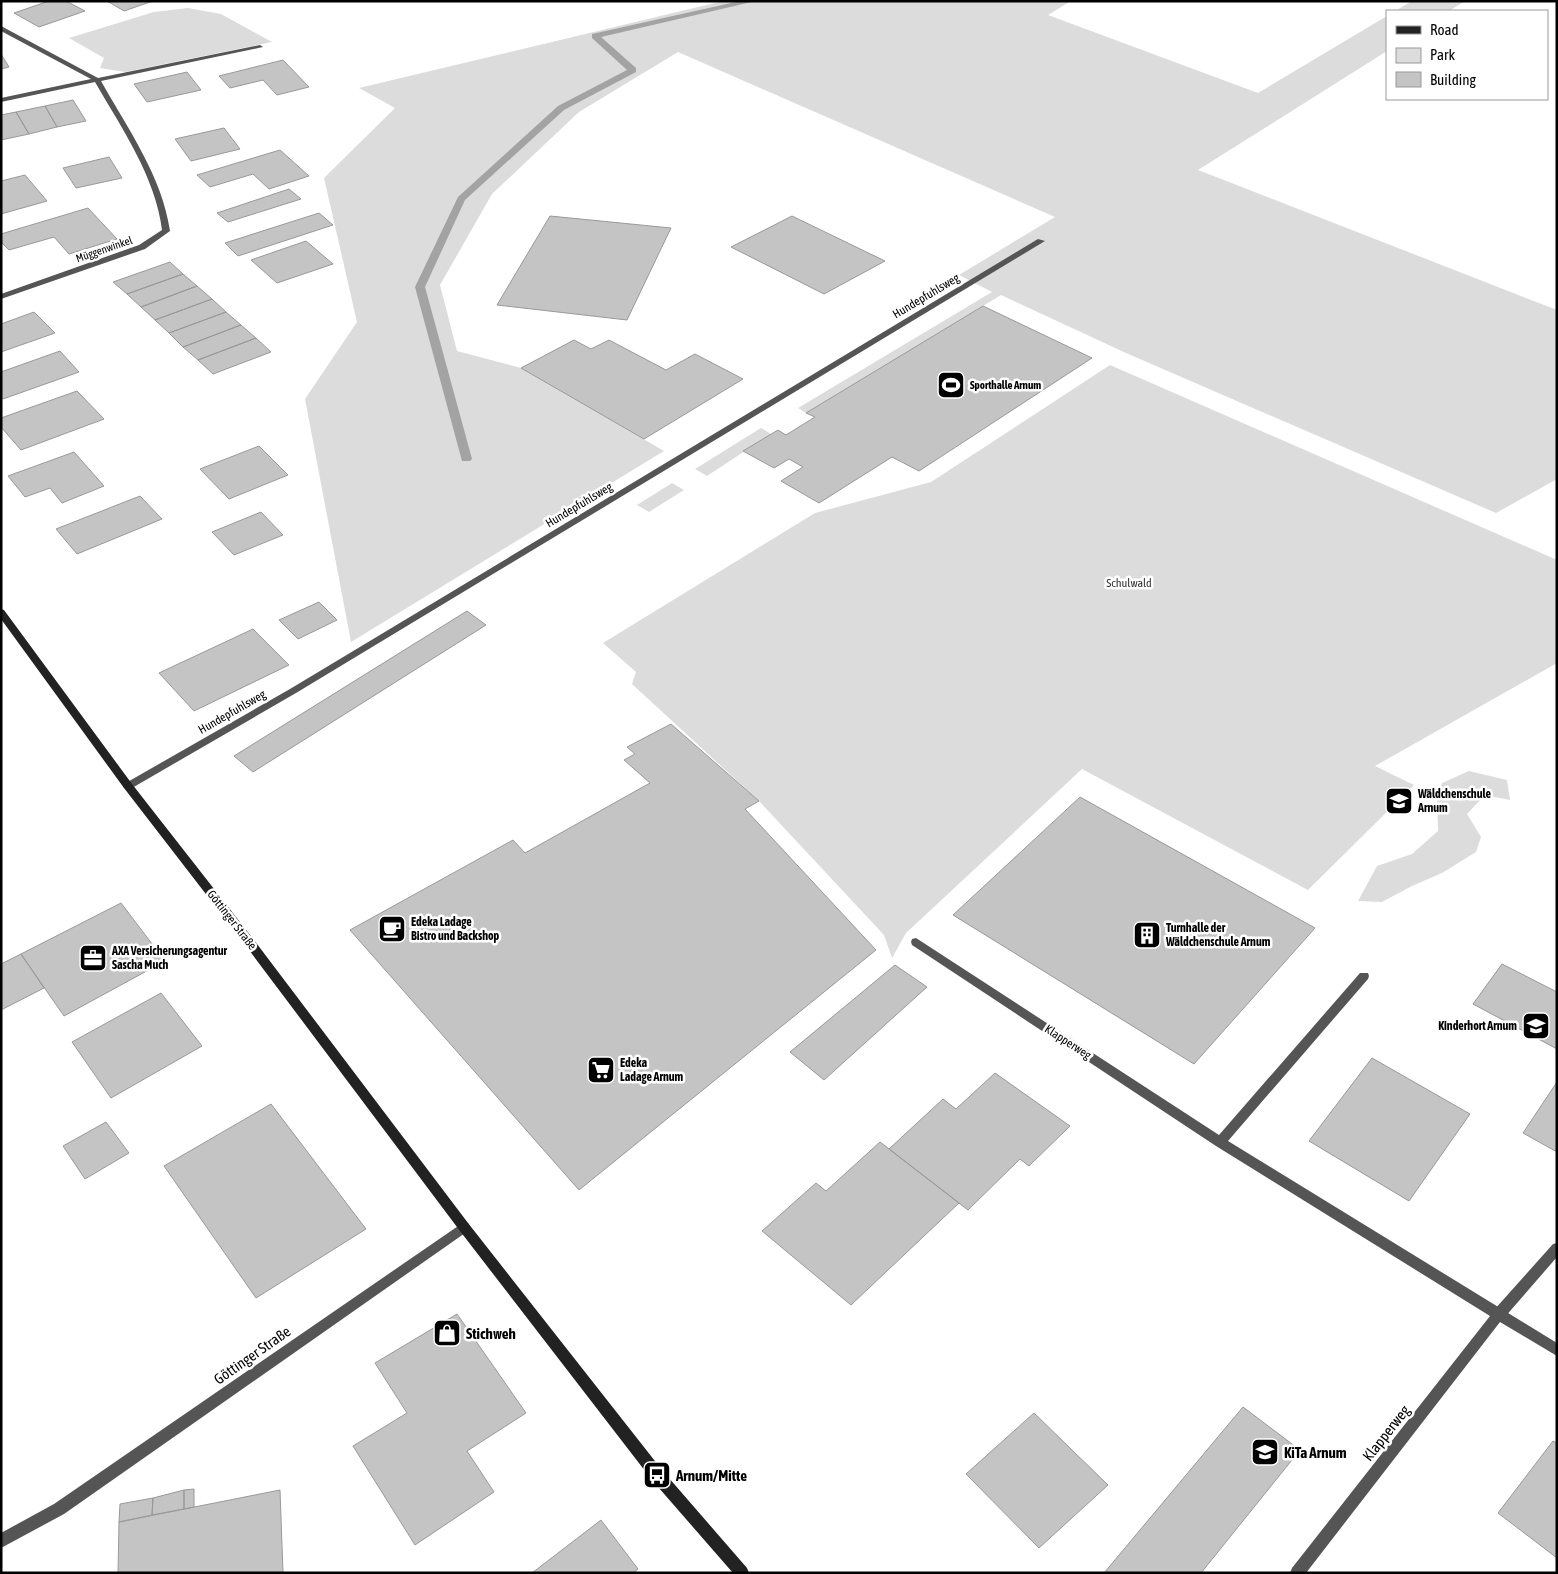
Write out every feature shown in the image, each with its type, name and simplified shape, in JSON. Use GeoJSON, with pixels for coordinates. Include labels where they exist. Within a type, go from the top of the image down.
{"type":"FeatureCollection","features":[{"type":"Feature","properties":{"kind":"street"},"geometry":{"type":"LineString","coordinates":[[1,28],[97,80]]}},
{"type":"Feature","properties":{"kind":"street"},"geometry":{"type":"LineString","coordinates":[[1,100],[260,47]]}},
{"type":"Feature","properties":{"kind":"street","name":"Müggenwinkel"},"geometry":{"type":"LineString","coordinates":[[1,296],[142,247],[166,231],[166,218],[151,178],[97,80]]}},
{"type":"Feature","properties":{"kind":"street","name":"Hundepfuhlsweg"},"geometry":{"type":"LineString","coordinates":[[128,786],[327,671],[1041,241]]}},
{"type":"Feature","properties":{"kind":"street","name":"Göttinger Straße"},"geometry":{"type":"LineString","coordinates":[[1,612],[128,786],[250,942],[464,1227],[657,1475],[742,1573]]}},
{"type":"Feature","properties":{"kind":"street","name":"Klapperweg"},"geometry":{"type":"LineString","coordinates":[[916,942],[1220,1142],[1557,1350]]}},
{"type":"Feature","properties":{"kind":"street"},"geometry":{"type":"LineString","coordinates":[[1220,1142],[1364,976]]}},
{"type":"Feature","properties":{"kind":"street","name":"Göttinger Straße"},"geometry":{"type":"LineString","coordinates":[[1,1541],[59,1509],[464,1227]]}},
{"type":"Feature","properties":{"kind":"street"},"geometry":{"type":"LineString","coordinates":[[1499,1314],[1557,1248]]}},
{"type":"Feature","properties":{"kind":"street","name":"Klapperweg"},"geometry":{"type":"LineString","coordinates":[[1298,1573],[1499,1314]]}},
{"type":"Feature","properties":{"kind":"green space"},"geometry":{"type":"Polygon","coordinates":[[[723,1],[1071,1],[1048,15],[1258,93],[1386,17],[1386,52],[1198,170],[1557,310],[1557,479],[1496,513],[1126,353],[1001,295],[806,413],[798,408],[992,292],[959,275],[1055,217],[678,52],[579,112],[492,194],[440,285],[457,351],[521,368],[664,451],[351,642],[305,399],[357,322],[324,178],[395,108],[359,88],[723,1]]]}},
{"type":"Feature","properties":{"kind":"green space"},"geometry":{"type":"Polygon","coordinates":[[[1412,1],[1465,1],[1451,10],[1397,10],[1412,1]]]}},
{"type":"Feature","properties":{"kind":"green space"},"geometry":{"type":"Polygon","coordinates":[[[188,8],[221,14],[272,42],[125,72],[100,68],[104,58],[69,38],[154,12],[188,8]]]}},
{"type":"Feature","properties":{"kind":"green space","name":"Schulwald"},"geometry":{"type":"Polygon","coordinates":[[[1110,365],[1557,560],[1557,663],[1375,766],[1414,785],[1308,890],[1082,769],[906,933],[892,958],[884,935],[759,801],[632,684],[636,672],[603,643],[815,513],[931,482],[1110,365]]]}},
{"type":"Feature","properties":{"kind":"green space"},"geometry":{"type":"Polygon","coordinates":[[[761,428],[771,434],[707,476],[695,469],[761,428]]]}},
{"type":"Feature","properties":{"kind":"green space"},"geometry":{"type":"Polygon","coordinates":[[[672,483],[684,490],[649,512],[637,505],[672,483]]]}},
{"type":"Feature","properties":{"kind":"green space"},"geometry":{"type":"Polygon","coordinates":[[[1469,771],[1507,780],[1510,800],[1485,795],[1467,814],[1481,837],[1476,852],[1442,873],[1382,902],[1358,901],[1377,866],[1412,854],[1438,831],[1437,796],[1442,783],[1469,771]]]}},
{"type":"Feature","properties":{"kind":"building"},"geometry":{"type":"Polygon","coordinates":[[[49,1],[66,1],[85,11],[39,27],[14,13],[49,1]]]}},
{"type":"Feature","properties":{"kind":"building"},"geometry":{"type":"Polygon","coordinates":[[[107,1],[153,1],[124,11],[107,1]]]}},
{"type":"Feature","properties":{"kind":"building"},"geometry":{"type":"Polygon","coordinates":[[[1,54],[9,67],[1,69],[1,54]]]}},
{"type":"Feature","properties":{"kind":"building"},"geometry":{"type":"Polygon","coordinates":[[[283,60],[309,87],[277,95],[263,80],[230,88],[219,76],[283,60]]]}},
{"type":"Feature","properties":{"kind":"building"},"geometry":{"type":"Polygon","coordinates":[[[187,72],[201,90],[147,102],[134,84],[187,72]]]}},
{"type":"Feature","properties":{"kind":"building"},"geometry":{"type":"Polygon","coordinates":[[[73,100],[86,121],[57,127],[45,106],[73,100]]]}},
{"type":"Feature","properties":{"kind":"building"},"geometry":{"type":"Polygon","coordinates":[[[45,106],[57,127],[29,134],[16,112],[45,106]]]}},
{"type":"Feature","properties":{"kind":"building"},"geometry":{"type":"Polygon","coordinates":[[[16,112],[29,134],[1,140],[1,115],[16,112]]]}},
{"type":"Feature","properties":{"kind":"building"},"geometry":{"type":"Polygon","coordinates":[[[224,128],[240,149],[191,161],[175,139],[224,128]]]}},
{"type":"Feature","properties":{"kind":"building"},"geometry":{"type":"Polygon","coordinates":[[[280,150],[309,176],[269,189],[253,174],[210,187],[197,175],[280,150]]]}},
{"type":"Feature","properties":{"kind":"building"},"geometry":{"type":"Polygon","coordinates":[[[109,157],[122,178],[76,188],[63,168],[109,157]]]}},
{"type":"Feature","properties":{"kind":"building"},"geometry":{"type":"Polygon","coordinates":[[[25,175],[47,201],[1,214],[1,181],[25,175]]]}},
{"type":"Feature","properties":{"kind":"building"},"geometry":{"type":"Polygon","coordinates":[[[289,189],[301,199],[228,222],[217,213],[289,189]]]}},
{"type":"Feature","properties":{"kind":"building"},"geometry":{"type":"Polygon","coordinates":[[[88,208],[117,239],[69,254],[54,237],[9,250],[1,242],[1,234],[88,208]]]}},
{"type":"Feature","properties":{"kind":"building"},"geometry":{"type":"Polygon","coordinates":[[[319,213],[333,225],[238,256],[225,243],[319,213]]]}},
{"type":"Feature","properties":{"kind":"building"},"geometry":{"type":"Polygon","coordinates":[[[550,216],[671,228],[627,320],[497,305],[550,216]]]}},
{"type":"Feature","properties":{"kind":"building"},"geometry":{"type":"Polygon","coordinates":[[[792,216],[885,261],[824,294],[731,247],[792,216]]]}},
{"type":"Feature","properties":{"kind":"building"},"geometry":{"type":"Polygon","coordinates":[[[306,241],[333,264],[277,283],[251,260],[306,241]]]}},
{"type":"Feature","properties":{"kind":"building"},"geometry":{"type":"Polygon","coordinates":[[[170,262],[183,274],[127,294],[113,282],[170,262]]]}},
{"type":"Feature","properties":{"kind":"building"},"geometry":{"type":"Polygon","coordinates":[[[183,274],[197,286],[141,307],[127,294],[183,274]]]}},
{"type":"Feature","properties":{"kind":"building"},"geometry":{"type":"Polygon","coordinates":[[[197,286],[212,299],[155,320],[141,307],[197,286]]]}},
{"type":"Feature","properties":{"kind":"building"},"geometry":{"type":"Polygon","coordinates":[[[212,299],[226,312],[169,333],[155,320],[212,299]]]}},
{"type":"Feature","properties":{"kind":"building","name":"Sporthalle Arnum"},"geometry":{"type":"Polygon","coordinates":[[[983,306],[1092,358],[919,471],[892,457],[819,503],[781,481],[803,467],[789,459],[774,468],[743,451],[778,430],[786,435],[815,417],[806,413],[983,306]]]}},
{"type":"Feature","properties":{"kind":"building"},"geometry":{"type":"Polygon","coordinates":[[[34,312],[55,333],[1,352],[1,324],[34,312]]]}},
{"type":"Feature","properties":{"kind":"building"},"geometry":{"type":"Polygon","coordinates":[[[226,312],[241,325],[183,347],[169,333],[226,312]]]}},
{"type":"Feature","properties":{"kind":"building"},"geometry":{"type":"Polygon","coordinates":[[[241,325],[256,338],[198,360],[183,347],[241,325]]]}},
{"type":"Feature","properties":{"kind":"building"},"geometry":{"type":"Polygon","coordinates":[[[256,338],[271,352],[213,374],[198,360],[256,338]]]}},
{"type":"Feature","properties":{"kind":"building"},"geometry":{"type":"Polygon","coordinates":[[[574,340],[591,349],[609,340],[666,370],[695,354],[743,379],[644,439],[521,368],[574,340]]]}},
{"type":"Feature","properties":{"kind":"building"},"geometry":{"type":"Polygon","coordinates":[[[60,351],[79,372],[3,399],[1,397],[1,372],[60,351]]]}},
{"type":"Feature","properties":{"kind":"building"},"geometry":{"type":"Polygon","coordinates":[[[77,391],[104,419],[21,450],[1,427],[1,418],[77,391]]]}},
{"type":"Feature","properties":{"kind":"building"},"geometry":{"type":"Polygon","coordinates":[[[259,446],[288,475],[229,499],[200,469],[259,446]]]}},
{"type":"Feature","properties":{"kind":"building"},"geometry":{"type":"Polygon","coordinates":[[[74,452],[104,486],[62,503],[50,488],[25,497],[8,476],[74,452]]]}},
{"type":"Feature","properties":{"kind":"building"},"geometry":{"type":"Polygon","coordinates":[[[140,496],[162,519],[77,554],[56,529],[140,496]]]}},
{"type":"Feature","properties":{"kind":"building"},"geometry":{"type":"Polygon","coordinates":[[[261,512],[283,535],[234,555],[212,532],[261,512]]]}},
{"type":"Feature","properties":{"kind":"building"},"geometry":{"type":"Polygon","coordinates":[[[319,602],[337,620],[298,639],[279,620],[319,602]]]}},
{"type":"Feature","properties":{"kind":"building"},"geometry":{"type":"Polygon","coordinates":[[[467,611],[486,625],[253,772],[234,756],[467,611]]]}},
{"type":"Feature","properties":{"kind":"building"},"geometry":{"type":"Polygon","coordinates":[[[253,629],[289,665],[194,711],[159,673],[253,629]]]}},
{"type":"Feature","properties":{"kind":"building","name":"Edeka Ladage Arnum"},"geometry":{"type":"Polygon","coordinates":[[[671,724],[759,801],[745,809],[876,950],[579,1190],[350,930],[513,840],[525,853],[650,783],[624,760],[635,754],[627,747],[671,724]]]}},
{"type":"Feature","properties":{"kind":"building","name":"Turnhalle der Wäldchenschule Arnum"},"geometry":{"type":"Polygon","coordinates":[[[1080,797],[1315,928],[1194,1064],[953,915],[1080,797]]]}},
{"type":"Feature","properties":{"kind":"building","name":"AXA Versicherungsagentur Sascha Much"},"geometry":{"type":"Polygon","coordinates":[[[121,903],[165,961],[64,1016],[21,954],[121,903]]]}},
{"type":"Feature","properties":{"kind":"building"},"geometry":{"type":"Polygon","coordinates":[[[21,954],[44,988],[1,1010],[1,964],[21,954]]]}},
{"type":"Feature","properties":{"kind":"building","name":"Kinderhort Arnum"},"geometry":{"type":"Polygon","coordinates":[[[1502,964],[1557,992],[1557,1049],[1473,1004],[1502,964]]]}},
{"type":"Feature","properties":{"kind":"building"},"geometry":{"type":"Polygon","coordinates":[[[895,965],[927,987],[824,1080],[790,1052],[895,965]]]}},
{"type":"Feature","properties":{"kind":"building"},"geometry":{"type":"Polygon","coordinates":[[[161,993],[202,1046],[111,1098],[72,1042],[161,993]]]}},
{"type":"Feature","properties":{"kind":"building"},"geometry":{"type":"Polygon","coordinates":[[[1372,1058],[1470,1114],[1409,1201],[1309,1141],[1372,1058]]]}},
{"type":"Feature","properties":{"kind":"building"},"geometry":{"type":"Polygon","coordinates":[[[995,1073],[1070,1126],[1029,1166],[1020,1159],[968,1210],[889,1149],[943,1099],[956,1109],[995,1073]]]}},
{"type":"Feature","properties":{"kind":"building"},"geometry":{"type":"Polygon","coordinates":[[[1557,1082],[1557,1152],[1523,1133],[1557,1082]]]}},
{"type":"Feature","properties":{"kind":"building"},"geometry":{"type":"Polygon","coordinates":[[[271,1104],[366,1229],[256,1298],[164,1166],[271,1104]]]}},
{"type":"Feature","properties":{"kind":"building"},"geometry":{"type":"Polygon","coordinates":[[[106,1122],[129,1153],[85,1179],[63,1146],[106,1122]]]}},
{"type":"Feature","properties":{"kind":"building"},"geometry":{"type":"Polygon","coordinates":[[[880,1142],[959,1203],[851,1305],[762,1231],[816,1183],[826,1191],[880,1142]]]}},
{"type":"Feature","properties":{"kind":"building"},"geometry":{"type":"Polygon","coordinates":[[[457,1314],[526,1413],[467,1451],[494,1492],[415,1545],[353,1446],[407,1413],[375,1363],[457,1314]]]}},
{"type":"Feature","properties":{"kind":"building"},"geometry":{"type":"Polygon","coordinates":[[[1243,1407],[1300,1450],[1201,1573],[1104,1573],[1243,1407]]]}},
{"type":"Feature","properties":{"kind":"building"},"geometry":{"type":"Polygon","coordinates":[[[1034,1413],[1108,1485],[1039,1548],[966,1474],[1034,1413]]]}},
{"type":"Feature","properties":{"kind":"building"},"geometry":{"type":"Polygon","coordinates":[[[1553,1441],[1557,1443],[1557,1558],[1498,1513],[1553,1441]]]}},
{"type":"Feature","properties":{"kind":"building"},"geometry":{"type":"Polygon","coordinates":[[[194,1489],[194,1507],[184,1509],[184,1490],[194,1489]]]}},
{"type":"Feature","properties":{"kind":"building"},"geometry":{"type":"Polygon","coordinates":[[[184,1490],[184,1509],[152,1515],[153,1498],[184,1490]]]}},
{"type":"Feature","properties":{"kind":"building"},"geometry":{"type":"Polygon","coordinates":[[[280,1490],[283,1573],[118,1573],[119,1522],[280,1490]]]}},
{"type":"Feature","properties":{"kind":"building"},"geometry":{"type":"Polygon","coordinates":[[[153,1498],[152,1515],[119,1522],[120,1504],[153,1498]]]}},
{"type":"Feature","properties":{"kind":"building"},"geometry":{"type":"Polygon","coordinates":[[[601,1520],[638,1569],[633,1573],[532,1573],[601,1520]]]}},
{"type":"Feature","properties":{"kind":"waterway"},"geometry":{"type":"LineString","coordinates":[[466,459],[420,287],[461,199],[561,108],[633,70],[595,36],[752,1]]}},
{"type":"Feature","properties":{"kind":"place","name":"Sporthalle Arnum"},"geometry":{"type":"Point","coordinates":[951,385]}},
{"type":"Feature","properties":{"kind":"place","name":"Wäldchenschule Arnum"},"geometry":{"type":"Point","coordinates":[1399,801]}},
{"type":"Feature","properties":{"kind":"place","name":"Edeka Ladage Bistro und Backshop"},"geometry":{"type":"Point","coordinates":[392,929]}},
{"type":"Feature","properties":{"kind":"place","name":"Turnhalle der Wäldchenschule Arnum"},"geometry":{"type":"Point","coordinates":[1147,935]}},
{"type":"Feature","properties":{"kind":"place","name":"AXA Versicherungsagentur Sascha Much"},"geometry":{"type":"Point","coordinates":[93,958]}},
{"type":"Feature","properties":{"kind":"place","name":"Kinderhort Arnum"},"geometry":{"type":"Point","coordinates":[1536,1026]}},
{"type":"Feature","properties":{"kind":"place","name":"Edeka Ladage Arnum"},"geometry":{"type":"Point","coordinates":[601,1070]}},
{"type":"Feature","properties":{"kind":"place","name":"Stichweh"},"geometry":{"type":"Point","coordinates":[447,1333]}},
{"type":"Feature","properties":{"kind":"place","name":"KiTa Arnum"},"geometry":{"type":"Point","coordinates":[1265,1452]}},
{"type":"Feature","properties":{"kind":"place","name":"Arnum/Mitte"},"geometry":{"type":"Point","coordinates":[657,1475]}}]}
